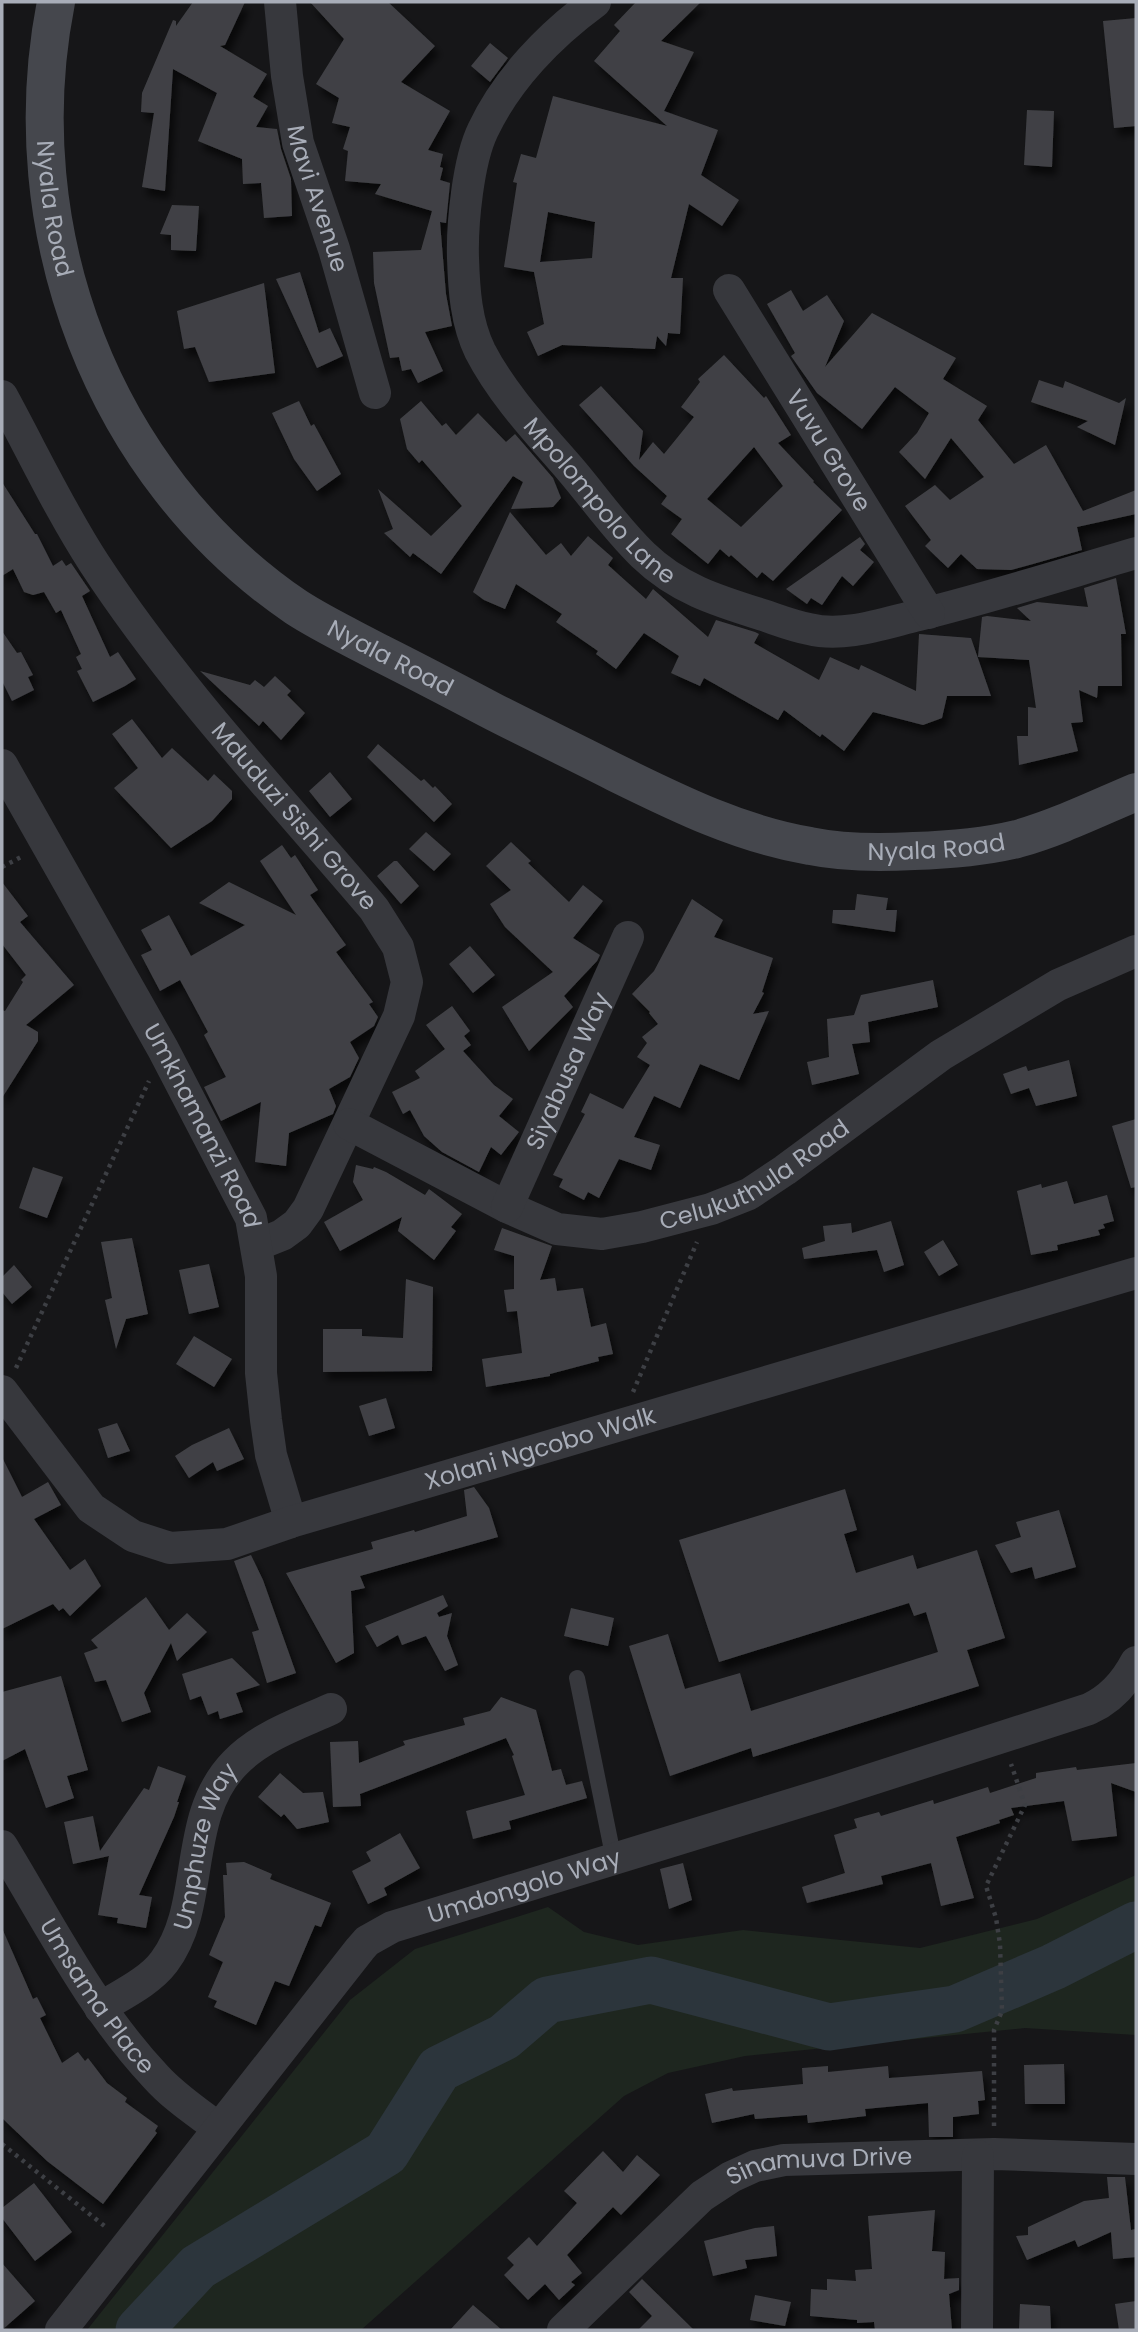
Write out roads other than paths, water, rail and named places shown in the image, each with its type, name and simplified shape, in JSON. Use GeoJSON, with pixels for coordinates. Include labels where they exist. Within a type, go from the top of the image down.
{"type":"FeatureCollection","features":[{"type":"Feature","properties":{"kind":"street","name":"Nyala Road"},"geometry":{"type":"LineString","coordinates":[[56,2],[45,82],[46,172],[64,272],[80,323],[111,399],[152,466],[223,548],[269,587],[325,624],[675,803],[728,825],[810,846],[868,853],[908,852],[947,850],[1017,839],[1136,792]]}},
{"type":"Feature","properties":{"kind":"street","name":"Mavi Avenue"},"geometry":{"type":"LineString","coordinates":[[280,2],[287,76],[298,143],[334,249],[375,393]]}},
{"type":"Feature","properties":{"kind":"street","name":"Mpolompolo Lane"},"geometry":{"type":"LineString","coordinates":[[595,2],[547,44],[504,92],[482,133],[468,190],[463,245],[464,289],[470,323],[480,350],[502,385],[642,555],[668,576],[706,597],[810,630],[836,632],[929,613],[1136,553]]}},
{"type":"Feature","properties":{"kind":"street","name":"Vuvu Grove"},"geometry":{"type":"LineString","coordinates":[[729,290],[929,613]]}},
{"type":"Feature","properties":{"kind":"street","name":"Mduduzi Sishi Grove"},"geometry":{"type":"LineString","coordinates":[[2,396],[54,496],[94,563],[196,701],[374,909],[398,947],[407,982],[399,1016],[349,1124],[308,1209],[297,1224],[282,1235],[257,1245]]}},
{"type":"Feature","properties":{"kind":"street","name":"Umkhamanzi Road"},"geometry":{"type":"LineString","coordinates":[[2,765],[163,1049],[251,1218],[261,1276],[261,1373],[266,1420],[271,1455],[291,1522]]}},
{"type":"Feature","properties":{"kind":"street","name":"Siyabusa Way"},"geometry":{"type":"LineString","coordinates":[[508,1207],[628,937]]}},
{"type":"Feature","properties":{"kind":"street","name":"Celukuthula Road"},"geometry":{"type":"LineString","coordinates":[[349,1124],[508,1207],[557,1229],[602,1234],[642,1227],[711,1209],[748,1194],[769,1182],[942,1055],[1058,985],[1136,950]]}},
{"type":"Feature","properties":{"kind":"street","name":"Xolani Ngcobo Walk"},"geometry":{"type":"LineString","coordinates":[[3,1393],[91,1508],[133,1536],[170,1548],[227,1544],[291,1522],[1136,1273]]}},
{"type":"Feature","properties":{"kind":"street","name":"Umdongolo Way"},"geometry":{"type":"LineString","coordinates":[[61,2330],[360,1949],[379,1933],[1099,1704],[1121,1687],[1136,1662]]}},
{"type":"Feature","properties":{"kind":"street","name":"Umphuze Way"},"geometry":{"type":"LineString","coordinates":[[100,2008],[164,1963],[178,1938],[184,1920],[202,1821],[220,1783],[233,1764],[254,1746],[276,1733],[331,1709]]}},
{"type":"Feature","properties":{"kind":"street","name":"Umsama Place"},"geometry":{"type":"LineString","coordinates":[[2,1846],[66,1956],[100,2008],[157,2079],[218,2128]]}},
{"type":"Feature","properties":{"kind":"street","name":"Sinamuva Drive"},"geometry":{"type":"LineString","coordinates":[[563,2330],[702,2196],[731,2177],[755,2166],[784,2160],[986,2155],[1136,2159]]}},
{"type":"Feature","properties":{"kind":"street"},"geometry":{"type":"LineString","coordinates":[[977,2330],[986,2155]]}},
{"type":"Feature","properties":{"kind":"lane"},"geometry":{"type":"LineString","coordinates":[[577,1678],[614,1860]]}},
{"type":"Feature","properties":{"kind":"waterway"},"geometry":{"type":"LineString","coordinates":[[139,2330],[198,2267],[386,2153],[439,2069],[504,2037],[547,2000],[651,1980],[829,2027],[955,2009],[1053,1967],[1136,1925]]}}]}
